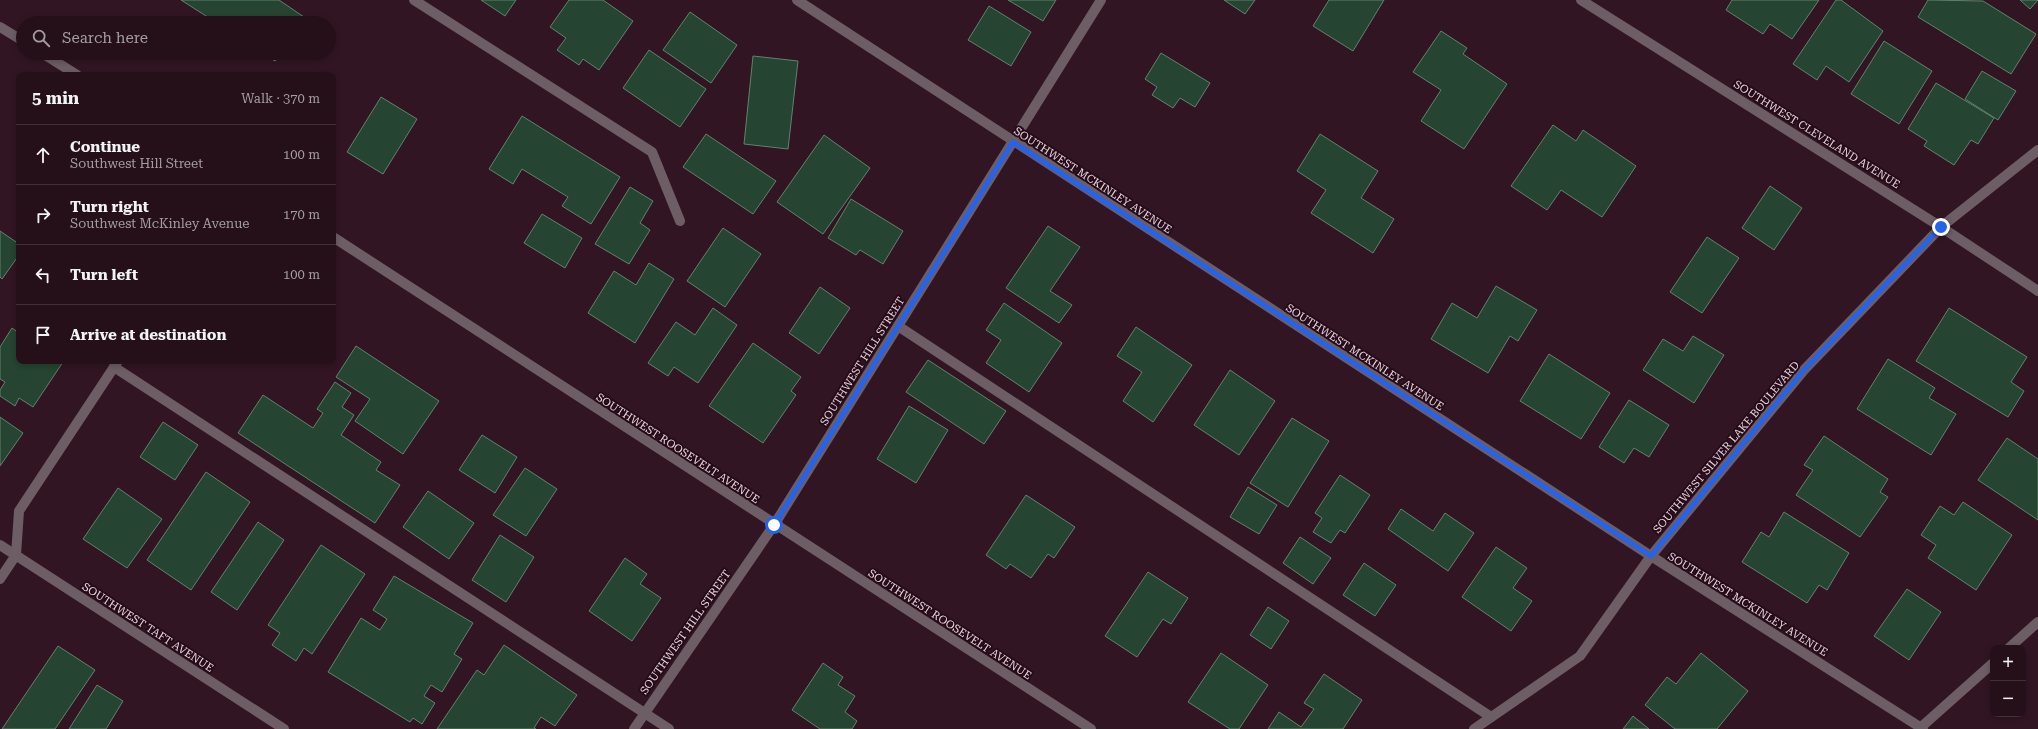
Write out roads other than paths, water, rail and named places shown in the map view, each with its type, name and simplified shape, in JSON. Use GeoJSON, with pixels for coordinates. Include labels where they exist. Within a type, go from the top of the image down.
{"type":"FeatureCollection","features":[{"type":"Feature","properties":{"kind":"street"},"geometry":{"type":"LineString","coordinates":[[414,0],[652,152],[680,221]]}},
{"type":"Feature","properties":{"kind":"street","name":"SOUTHWEST MCKINLEY AVENUE"},"geometry":{"type":"LineString","coordinates":[[797,0],[1651,556],[1921,728]]}},
{"type":"Feature","properties":{"kind":"street","name":"SOUTHWEST HILL STREET"},"geometry":{"type":"LineString","coordinates":[[634,729],[774,525],[1101,0]]}},
{"type":"Feature","properties":{"kind":"street","name":"SOUTHWEST CLEVELAND AVENUE"},"geometry":{"type":"LineString","coordinates":[[1581,0],[1941,227],[2038,291]]}},
{"type":"Feature","properties":{"kind":"street"},"geometry":{"type":"LineString","coordinates":[[0,26],[16,36]]}},
{"type":"Feature","properties":{"kind":"street"},"geometry":{"type":"LineString","coordinates":[[53,60],[72,72]]}},
{"type":"Feature","properties":{"kind":"street","name":"SOUTHWEST SILVER LAKE BOULEVARD"},"geometry":{"type":"LineString","coordinates":[[1474,729],[1580,656],[1651,556],[1804,370],[1941,227],[2038,150]]}},
{"type":"Feature","properties":{"kind":"street","name":"SOUTHWEST ROOSEVELT AVENUE"},"geometry":{"type":"LineString","coordinates":[[336,240],[1091,729]]}},
{"type":"Feature","properties":{"kind":"street"},"geometry":{"type":"LineString","coordinates":[[898,326],[1491,717]]}},
{"type":"Feature","properties":{"kind":"street"},"geometry":{"type":"LineString","coordinates":[[0,579],[16,555],[19,511],[116,364],[670,729]]}},
{"type":"Feature","properties":{"kind":"street","name":"SOUTHWEST TAFT AVENUE"},"geometry":{"type":"LineString","coordinates":[[0,545],[284,729]]}},
{"type":"Feature","properties":{"kind":"street"},"geometry":{"type":"LineString","coordinates":[[2012,645],[2038,622]]}},
{"type":"Feature","properties":{"kind":"street"},"geometry":{"type":"LineString","coordinates":[[1921,728],[1990,665]]}}]}
